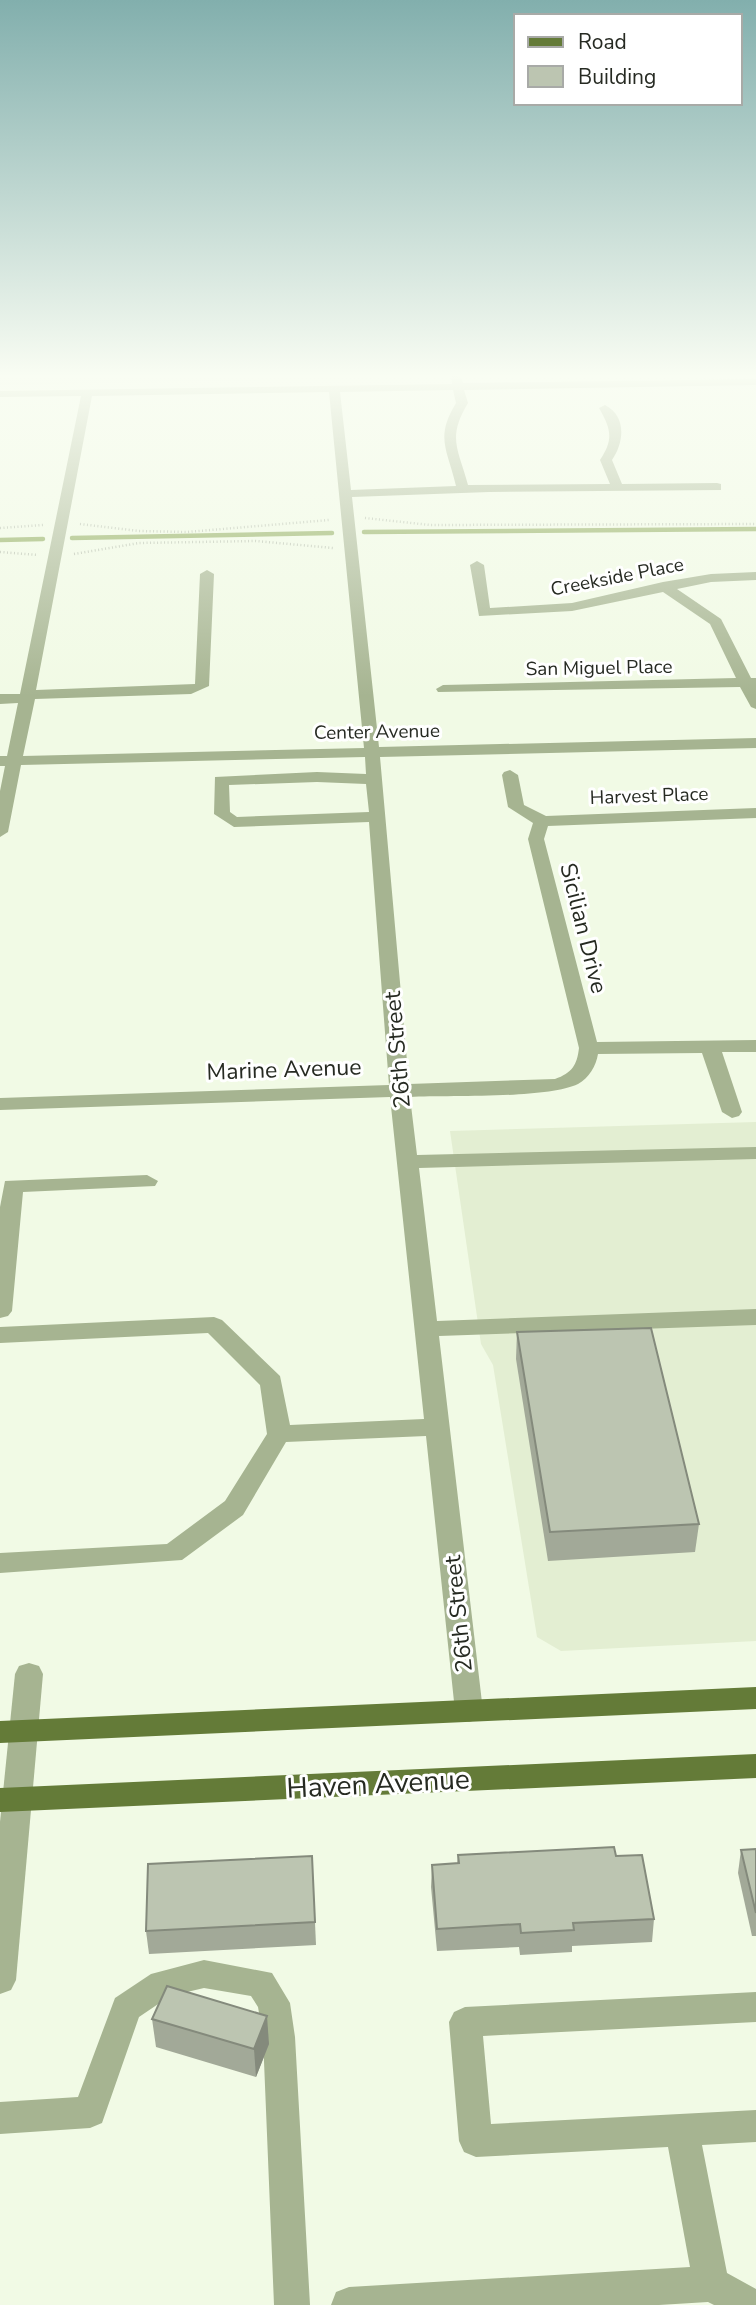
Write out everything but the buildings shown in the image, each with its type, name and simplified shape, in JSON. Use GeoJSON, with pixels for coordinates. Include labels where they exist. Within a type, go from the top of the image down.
{"type":"FeatureCollection","features":[{"type":"Feature","properties":{"kind":"main road"},"geometry":{"type":"LineString","coordinates":[[11,1731],[756,1698]]}},
{"type":"Feature","properties":{"kind":"main road","name":"Haven Avenue"},"geometry":{"type":"LineString","coordinates":[[8,1800],[756,1766]]}},
{"type":"Feature","properties":{"kind":"street"},"geometry":{"type":"LineString","coordinates":[[0,832],[8,761],[28,696],[69,481]]}},
{"type":"Feature","properties":{"kind":"street","name":"26th Street"},"geometry":{"type":"LineString","coordinates":[[342,481],[372,752],[399,1089],[469,1711]]}},
{"type":"Feature","properties":{"kind":"street"},"geometry":{"type":"LineString","coordinates":[[461,481],[463,489]]}},
{"type":"Feature","properties":{"kind":"street"},"geometry":{"type":"LineString","coordinates":[[614,481],[617,488]]}},
{"type":"Feature","properties":{"kind":"street"},"geometry":{"type":"LineString","coordinates":[[343,494],[463,489],[717,486]]}},
{"type":"Feature","properties":{"kind":"street","name":"Creekside Place"},"geometry":{"type":"LineString","coordinates":[[477,565],[484,612],[572,607],[663,586],[711,578],[756,576]]}},
{"type":"Feature","properties":{"kind":"street"},"geometry":{"type":"LineString","coordinates":[[0,699],[191,690],[202,686],[207,574]]}},
{"type":"Feature","properties":{"kind":"street"},"geometry":{"type":"LineString","coordinates":[[663,586],[716,622],[751,682],[756,704]]}},
{"type":"Feature","properties":{"kind":"street","name":"San Miguel Place"},"geometry":{"type":"LineString","coordinates":[[443,690],[751,682]]}},
{"type":"Feature","properties":{"kind":"street","name":"Center Avenue"},"geometry":{"type":"LineString","coordinates":[[8,761],[756,743]]}},
{"type":"Feature","properties":{"kind":"street"},"geometry":{"type":"LineString","coordinates":[[510,775],[516,807],[543,821]]}},
{"type":"Feature","properties":{"kind":"street"},"geometry":{"type":"LineString","coordinates":[[373,779],[317,776],[221,780],[222,814],[234,822],[377,817]]}},
{"type":"Feature","properties":{"kind":"street","name":"Harvest Place"},"geometry":{"type":"LineString","coordinates":[[543,821],[754,818]]}},
{"type":"Feature","properties":{"kind":"street","name":"Sicilian Drive"},"geometry":{"type":"LineString","coordinates":[[543,821],[537,830],[536,839],[589,1048]]}},
{"type":"Feature","properties":{"kind":"street"},"geometry":{"type":"LineString","coordinates":[[589,1048],[756,1045]]}},
{"type":"Feature","properties":{"kind":"street"},"geometry":{"type":"LineString","coordinates":[[710,1046],[732,1112]]}},
{"type":"Feature","properties":{"kind":"street","name":"Marine Avenue"},"geometry":{"type":"LineString","coordinates":[[0,1104],[561,1084],[581,1074],[587,1063],[589,1048]]}},
{"type":"Feature","properties":{"kind":"street"},"geometry":{"type":"LineString","coordinates":[[409,1162],[756,1153]]}},
{"type":"Feature","properties":{"kind":"street"},"geometry":{"type":"LineString","coordinates":[[0,1311],[13,1186],[147,1181]]}},
{"type":"Feature","properties":{"kind":"street"},"geometry":{"type":"LineString","coordinates":[[427,1329],[756,1317]]}},
{"type":"Feature","properties":{"kind":"street"},"geometry":{"type":"LineString","coordinates":[[0,1335],[214,1325],[272,1382],[279,1434],[234,1508],[173,1553],[0,1563]]}},
{"type":"Feature","properties":{"kind":"street"},"geometry":{"type":"LineString","coordinates":[[279,1434],[437,1427]]}},
{"type":"Feature","properties":{"kind":"street"},"geometry":{"type":"LineString","coordinates":[[0,1980],[11,1731],[29,1674]]}},
{"type":"Feature","properties":{"kind":"street"},"geometry":{"type":"LineString","coordinates":[[0,2118],[90,2112],[126,2008],[162,1984],[204,1974],[261,1983],[274,2003],[279,2036],[292,2305]]}},
{"type":"Feature","properties":{"kind":"street"},"geometry":{"type":"LineString","coordinates":[[756,2007],[465,2022],[476,2141],[756,2126]]}},
{"type":"Feature","properties":{"kind":"street"},"geometry":{"type":"LineString","coordinates":[[682,2131],[710,2284]]}},
{"type":"Feature","properties":{"kind":"street"},"geometry":{"type":"LineString","coordinates":[[365,2304],[607,2297],[710,2284],[750,2305]]}},
{"type":"Feature","properties":{"kind":"path"},"geometry":{"type":"LineString","coordinates":[[367,518],[430,525],[756,524]]}},
{"type":"Feature","properties":{"kind":"path"},"geometry":{"type":"LineString","coordinates":[[87,523],[138,531],[261,528],[282,523],[320,520]]}},
{"type":"Feature","properties":{"kind":"path"},"geometry":{"type":"LineString","coordinates":[[0,528],[34,525]]}},
{"type":"Feature","properties":{"kind":"path"},"geometry":{"type":"LineString","coordinates":[[0,552],[54,555],[92,553],[139,542],[246,541],[349,548]]}},
{"type":"Feature","properties":{"kind":"shaded area"},"geometry":{"type":"Polygon","coordinates":[[[756,1122],[756,1641],[561,1651],[537,1637],[493,1365],[481,1344],[450,1131],[756,1122]]]}},
{"type":"Feature","properties":{"kind":"waterway"},"geometry":{"type":"LineString","coordinates":[[364,532],[756,529]]}},
{"type":"Feature","properties":{"kind":"waterway"},"geometry":{"type":"LineString","coordinates":[[72,538],[332,533]]}},
{"type":"Feature","properties":{"kind":"waterway"},"geometry":{"type":"LineString","coordinates":[[0,540],[43,539]]}}]}
